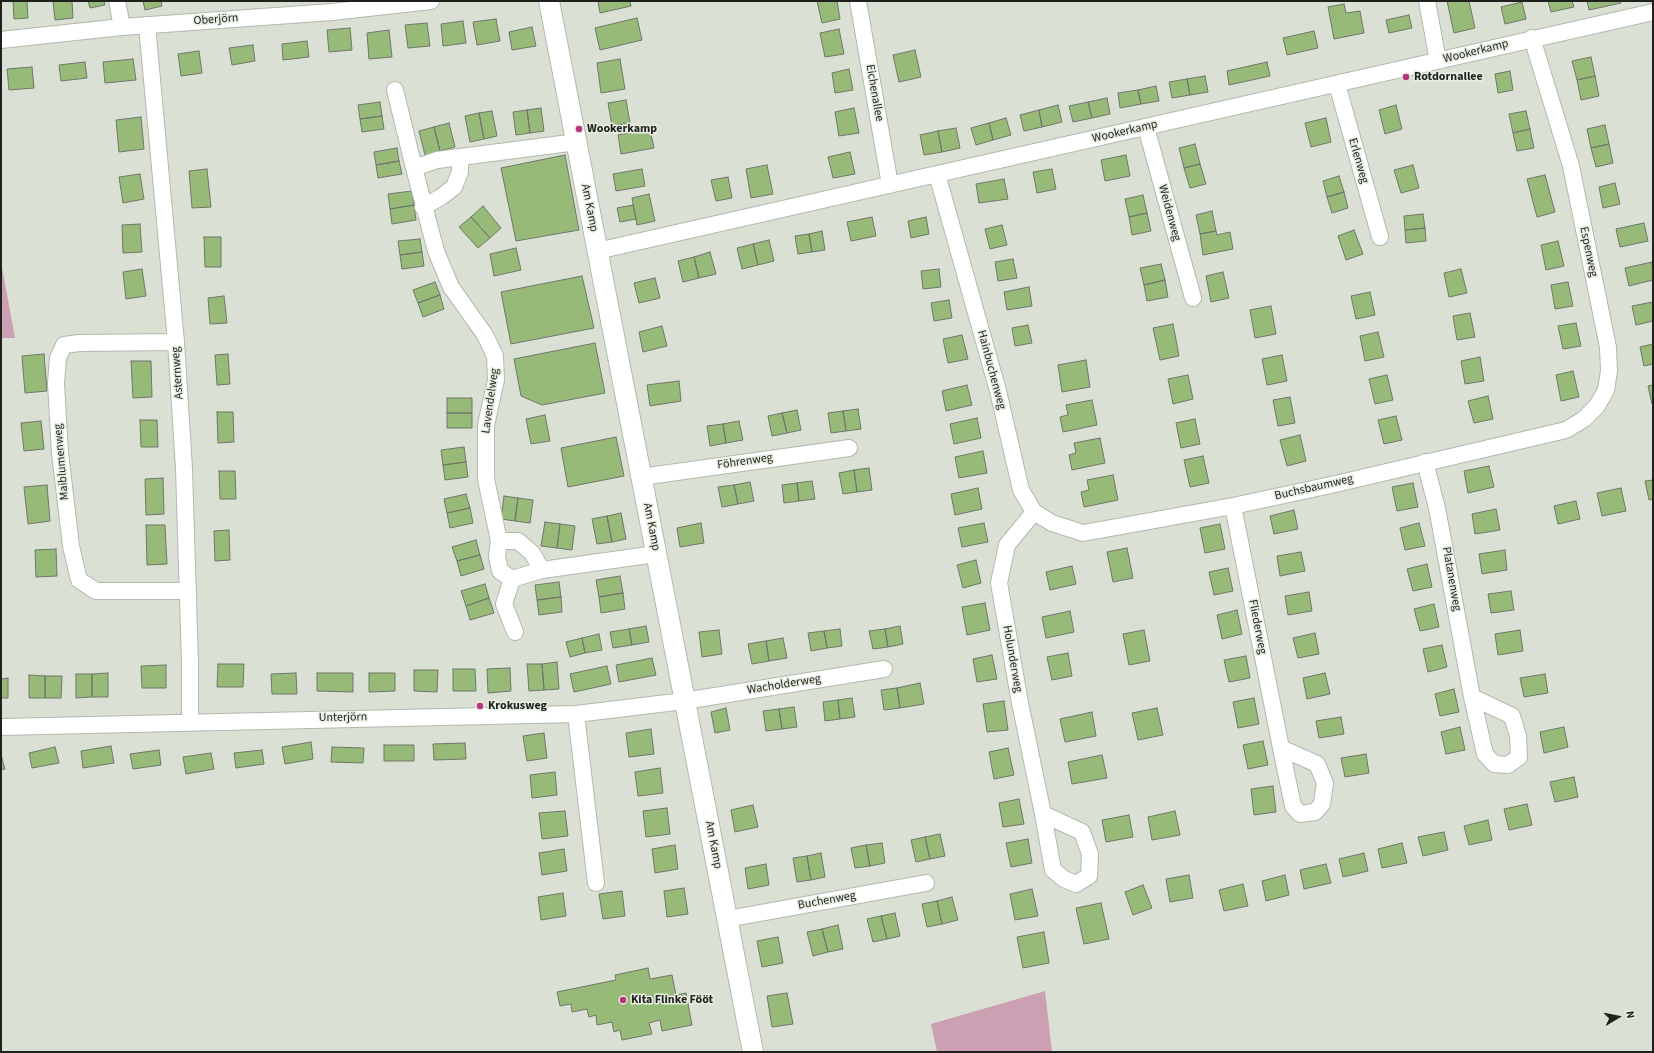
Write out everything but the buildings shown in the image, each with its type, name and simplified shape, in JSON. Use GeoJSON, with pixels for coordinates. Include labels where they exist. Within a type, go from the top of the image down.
{"type":"FeatureCollection","features":[{"type":"Feature","properties":{"kind":"street"},"geometry":{"type":"LineString","coordinates":[[117,1],[122,27]]}},
{"type":"Feature","properties":{"kind":"street","name":"Oberjörn"},"geometry":{"type":"LineString","coordinates":[[1,40],[331,6],[431,1]]}},
{"type":"Feature","properties":{"kind":"street","name":"Am Kamp"},"geometry":{"type":"LineString","coordinates":[[549,1],[753,1052]]}},
{"type":"Feature","properties":{"kind":"street","name":"Eichenallee"},"geometry":{"type":"LineString","coordinates":[[858,1],[890,185]]}},
{"type":"Feature","properties":{"kind":"street"},"geometry":{"type":"LineString","coordinates":[[1426,1],[1438,61]]}},
{"type":"Feature","properties":{"kind":"street","name":"Wookerkamp"},"geometry":{"type":"LineString","coordinates":[[597,251],[1146,128],[1532,38],[1653,12]]}},
{"type":"Feature","properties":{"kind":"street","name":"Asternweg"},"geometry":{"type":"LineString","coordinates":[[147,25],[176,342],[184,469],[190,663],[190,722]]}},
{"type":"Feature","properties":{"kind":"street","name":"Espenweg"},"geometry":{"type":"LineString","coordinates":[[1532,38],[1571,166],[1608,347],[1609,371],[1606,390],[1597,406],[1584,419],[1566,430],[1544,435]]}},
{"type":"Feature","properties":{"kind":"street","name":"Erlenweg"},"geometry":{"type":"LineString","coordinates":[[1336,84],[1380,237]]}},
{"type":"Feature","properties":{"kind":"street","name":"Lavendelweg"},"geometry":{"type":"LineString","coordinates":[[395,90],[436,252],[451,287],[486,335],[493,348],[495,356],[496,380],[486,425],[486,479],[499,541],[496,556],[500,571],[512,579]]}},
{"type":"Feature","properties":{"kind":"street","name":"Weidenweg"},"geometry":{"type":"LineString","coordinates":[[1146,128],[1193,298]]}},
{"type":"Feature","properties":{"kind":"street"},"geometry":{"type":"LineString","coordinates":[[414,168],[437,160],[460,158],[487,152],[577,142]]}},
{"type":"Feature","properties":{"kind":"street"},"geometry":{"type":"LineString","coordinates":[[424,207],[454,187],[460,172],[460,158]]}},
{"type":"Feature","properties":{"kind":"street","name":"Hainbuchenweg"},"geometry":{"type":"LineString","coordinates":[[937,174],[998,391],[1021,490],[1034,512],[1052,523],[1083,533]]}},
{"type":"Feature","properties":{"kind":"street","name":"Maiblumenweg"},"geometry":{"type":"LineString","coordinates":[[176,342],[80,343],[64,345],[58,358],[56,383],[60,452],[71,546],[79,580],[96,591],[188,591]]}},
{"type":"Feature","properties":{"kind":"street","name":"Buchsbaumweg"},"geometry":{"type":"LineString","coordinates":[[1083,533],[1233,506],[1331,485],[1544,435]]}},
{"type":"Feature","properties":{"kind":"street","name":"Föhrenweg"},"geometry":{"type":"LineString","coordinates":[[641,477],[849,448]]}},
{"type":"Feature","properties":{"kind":"street","name":"Platanenweg"},"geometry":{"type":"LineString","coordinates":[[1425,462],[1438,508],[1472,697]]}},
{"type":"Feature","properties":{"kind":"street","name":"Fliederweg"},"geometry":{"type":"LineString","coordinates":[[1233,506],[1281,748]]}},
{"type":"Feature","properties":{"kind":"street","name":"Holunderweg"},"geometry":{"type":"LineString","coordinates":[[1034,512],[1007,545],[999,583],[1020,703],[1043,814]]}},
{"type":"Feature","properties":{"kind":"street"},"geometry":{"type":"LineString","coordinates":[[499,541],[518,541],[532,553],[542,570]]}},
{"type":"Feature","properties":{"kind":"street"},"geometry":{"type":"LineString","coordinates":[[516,632],[504,604],[512,579],[542,570],[656,554]]}},
{"type":"Feature","properties":{"kind":"street","name":"Wacholderweg"},"geometry":{"type":"LineString","coordinates":[[684,702],[884,669]]}},
{"type":"Feature","properties":{"kind":"street","name":"Unterjörn"},"geometry":{"type":"LineString","coordinates":[[1,727],[576,714],[684,702]]}},
{"type":"Feature","properties":{"kind":"street"},"geometry":{"type":"LineString","coordinates":[[576,714],[596,883]]}},
{"type":"Feature","properties":{"kind":"street","name":"Buchenweg"},"geometry":{"type":"LineString","coordinates":[[727,919],[926,883]]}},
{"type":"Feature","properties":{"kind":"shaded area"},"geometry":{"type":"Polygon","coordinates":[[[1,262],[15,338],[1,338],[1,262]]]}},
{"type":"Feature","properties":{"kind":"shaded area"},"geometry":{"type":"Polygon","coordinates":[[[1045,991],[1052,1052],[937,1052],[931,1024],[1045,991]]]}},
{"type":"Feature","properties":{"kind":"place","name":"Rotdornallee"},"geometry":{"type":"Point","coordinates":[1406,77]}},
{"type":"Feature","properties":{"kind":"place","name":"Wookerkamp"},"geometry":{"type":"Point","coordinates":[579,129]}},
{"type":"Feature","properties":{"kind":"place","name":"Krokusweg"},"geometry":{"type":"Point","coordinates":[480,706]}},
{"type":"Feature","properties":{"kind":"place","name":"Kita Flinke Fööt"},"geometry":{"type":"Point","coordinates":[623,1000]}}]}
